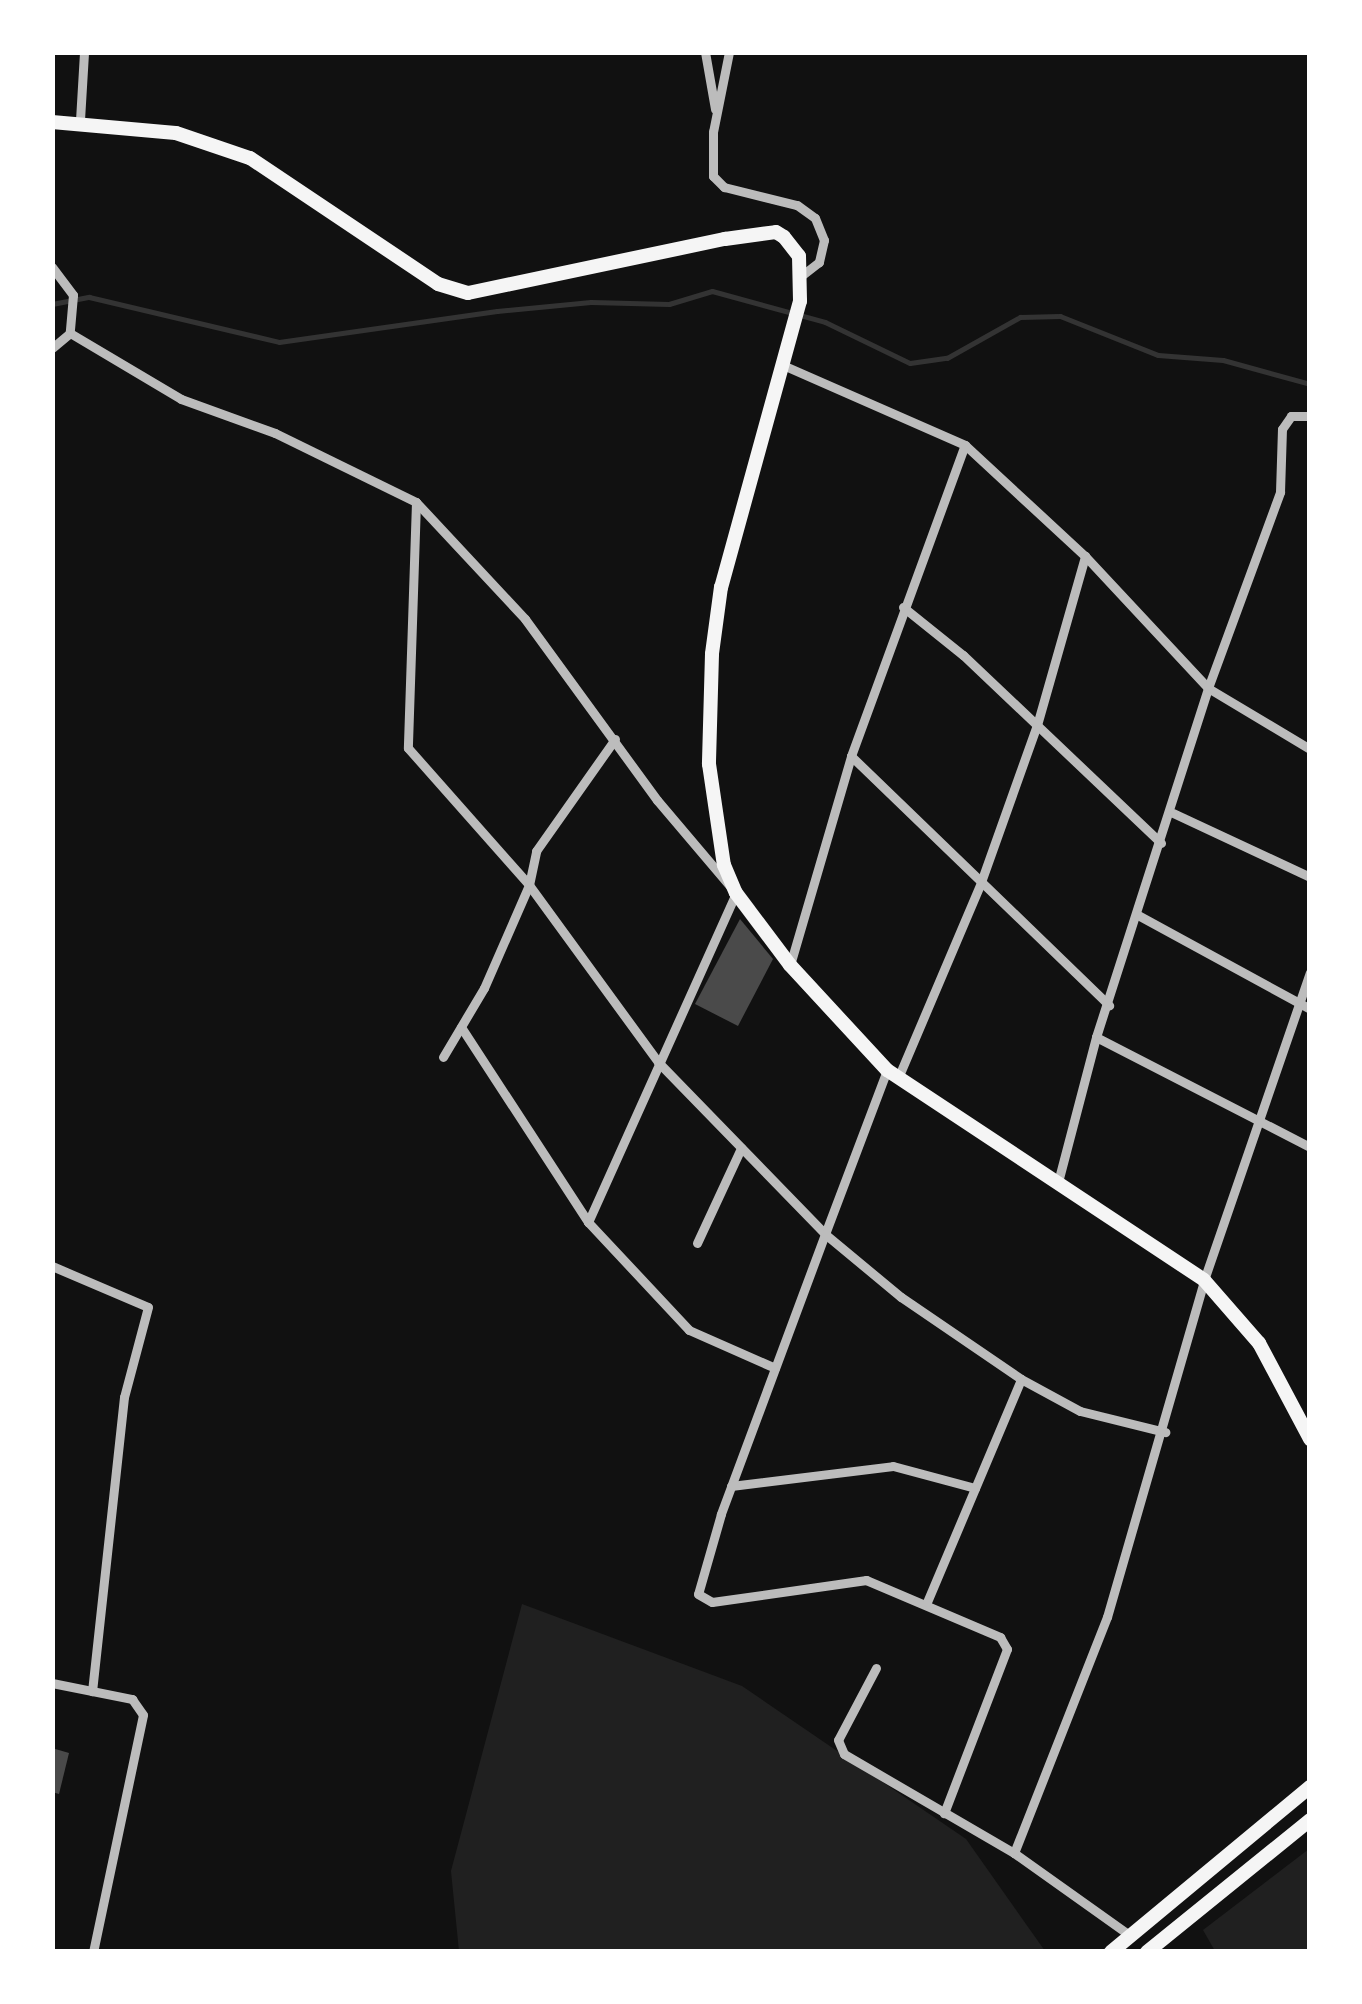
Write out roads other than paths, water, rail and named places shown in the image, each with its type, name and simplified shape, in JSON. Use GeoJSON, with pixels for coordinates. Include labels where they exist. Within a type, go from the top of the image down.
{"type":"FeatureCollection","features":[{"type":"Feature","properties":{"kind":"main road"},"geometry":{"type":"LineString","coordinates":[[52,122],[80,120],[176,133],[250,158],[438,284],[468,293],[776,232],[799,256],[800,301],[721,587],[712,654],[711,805],[736,893],[790,966],[892,1074],[1204,1280],[1259,1343],[1309,1432]]}},
{"type":"Feature","properties":{"kind":"main road"},"geometry":{"type":"LineString","coordinates":[[1111,1952],[1128,1934],[1310,1788]]}},
{"type":"Feature","properties":{"kind":"main road"},"geometry":{"type":"LineString","coordinates":[[1147,1952],[1310,1820]]}},
{"type":"Feature","properties":{"kind":"street"},"geometry":{"type":"LineString","coordinates":[[80,120],[84,52]]}},
{"type":"Feature","properties":{"kind":"street"},"geometry":{"type":"LineString","coordinates":[[705,52],[716,115]]}},
{"type":"Feature","properties":{"kind":"street"},"geometry":{"type":"LineString","coordinates":[[729,52],[716,115],[713,176],[724,186],[797,205],[815,218],[824,240],[820,262],[800,277]]}},
{"type":"Feature","properties":{"kind":"street"},"geometry":{"type":"LineString","coordinates":[[52,267],[72,294],[70,333],[52,348]]}},
{"type":"Feature","properties":{"kind":"street"},"geometry":{"type":"LineString","coordinates":[[70,333],[170,394],[275,433],[416,502],[525,619],[736,893],[588,1222]]}},
{"type":"Feature","properties":{"kind":"street"},"geometry":{"type":"LineString","coordinates":[[785,366],[966,445],[1085,556],[1208,688],[1310,749]]}},
{"type":"Feature","properties":{"kind":"street"},"geometry":{"type":"LineString","coordinates":[[1058,1182],[1096,1038],[1173,814],[1208,688],[1280,492],[1282,429],[1291,416],[1310,416]]}},
{"type":"Feature","properties":{"kind":"street"},"geometry":{"type":"LineString","coordinates":[[790,966],[852,756],[903,607],[966,445]]}},
{"type":"Feature","properties":{"kind":"street"},"geometry":{"type":"LineString","coordinates":[[416,502],[408,748],[529,885],[658,1062],[826,1234],[900,1297],[1021,1379],[1080,1410],[1165,1432]]}},
{"type":"Feature","properties":{"kind":"street"},"geometry":{"type":"LineString","coordinates":[[944,1813],[1007,1649],[1000,1637],[927,1602],[866,1580],[712,1602],[698,1594],[731,1486],[826,1234],[892,1074],[981,882],[1037,725],[1085,556]]}},
{"type":"Feature","properties":{"kind":"street"},"geometry":{"type":"LineString","coordinates":[[903,607],[1037,725],[1161,843]]}},
{"type":"Feature","properties":{"kind":"street"},"geometry":{"type":"LineString","coordinates":[[444,1057],[529,885],[536,851],[614,739]]}},
{"type":"Feature","properties":{"kind":"street"},"geometry":{"type":"LineString","coordinates":[[852,756],[1109,1005]]}},
{"type":"Feature","properties":{"kind":"street"},"geometry":{"type":"LineString","coordinates":[[1173,814],[1310,876]]}},
{"type":"Feature","properties":{"kind":"street"},"geometry":{"type":"LineString","coordinates":[[1136,914],[1306,1007]]}},
{"type":"Feature","properties":{"kind":"street"},"geometry":{"type":"LineString","coordinates":[[1014,1853],[1106,1617],[1165,1432],[1204,1280],[1260,1121],[1306,1007],[1310,973]]}},
{"type":"Feature","properties":{"kind":"street"},"geometry":{"type":"LineString","coordinates":[[461,1027],[588,1222],[689,1330],[775,1368]]}},
{"type":"Feature","properties":{"kind":"street"},"geometry":{"type":"LineString","coordinates":[[1096,1038],[1310,1147]]}},
{"type":"Feature","properties":{"kind":"street"},"geometry":{"type":"LineString","coordinates":[[698,1243],[742,1148]]}},
{"type":"Feature","properties":{"kind":"street"},"geometry":{"type":"LineString","coordinates":[[52,1266],[148,1308],[124,1397],[92,1691]]}},
{"type":"Feature","properties":{"kind":"street"},"geometry":{"type":"LineString","coordinates":[[927,1602],[1021,1379]]}},
{"type":"Feature","properties":{"kind":"street"},"geometry":{"type":"LineString","coordinates":[[731,1486],[892,1466],[975,1488]]}},
{"type":"Feature","properties":{"kind":"street"},"geometry":{"type":"LineString","coordinates":[[876,1668],[839,1748],[1014,1853],[1128,1934]]}},
{"type":"Feature","properties":{"kind":"street"},"geometry":{"type":"LineString","coordinates":[[52,1683],[132,1699],[142,1714],[93,1952]]}},
{"type":"Feature","properties":{"kind":"waterway"},"geometry":{"type":"LineString","coordinates":[[52,304],[89,297],[279,342],[497,311],[591,302],[669,304],[712,291],[825,322],[910,363],[947,358],[1020,317],[1060,316],[1158,355],[1223,360],[1310,384]]}}]}
